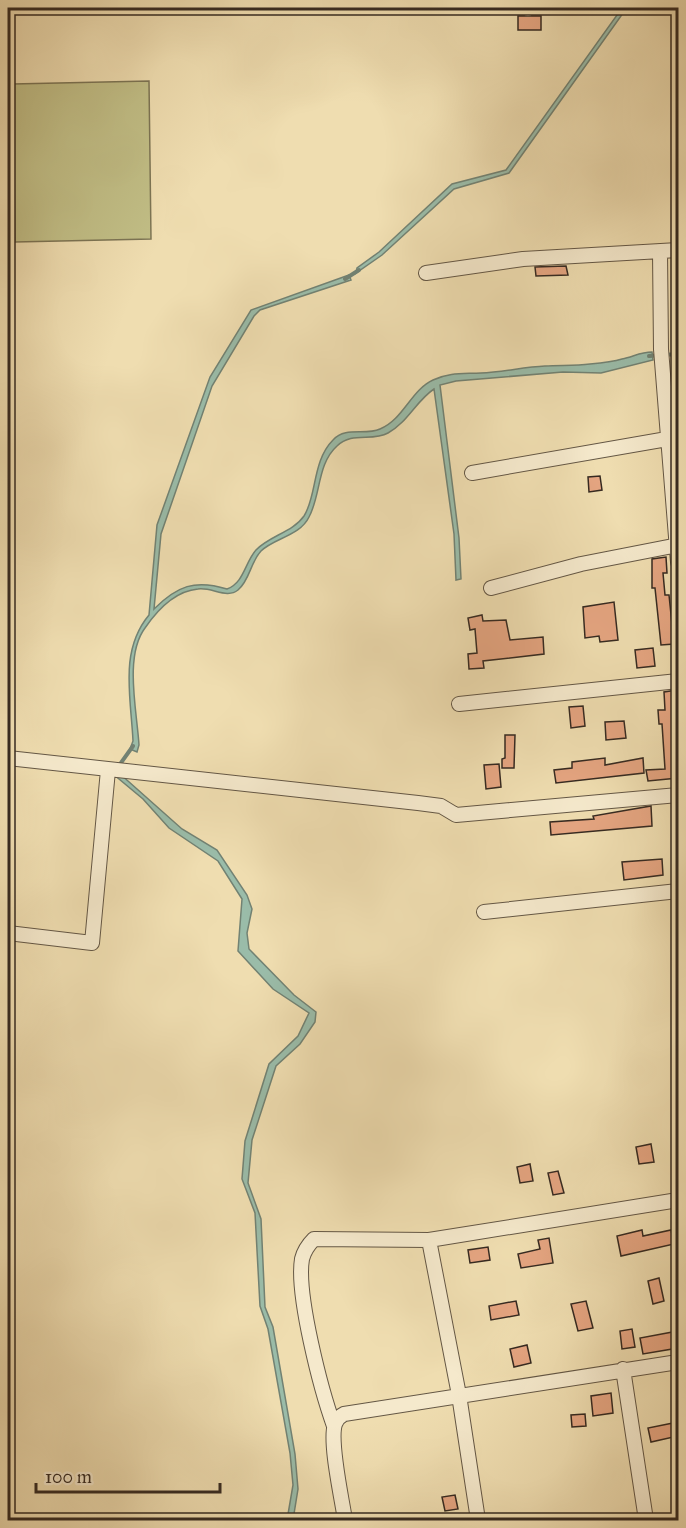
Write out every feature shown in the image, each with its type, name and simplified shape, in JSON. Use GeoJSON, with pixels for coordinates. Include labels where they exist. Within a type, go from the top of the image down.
{"type":"FeatureCollection","features":[{"type":"Feature","properties":{"kind":"street"},"geometry":{"type":"LineString","coordinates":[[426,273],[523,259],[678,250]]}},
{"type":"Feature","properties":{"kind":"street"},"geometry":{"type":"LineString","coordinates":[[660,252],[662,359],[678,561]]}},
{"type":"Feature","properties":{"kind":"street"},"geometry":{"type":"LineString","coordinates":[[662,359],[678,366]]}},
{"type":"Feature","properties":{"kind":"street"},"geometry":{"type":"LineString","coordinates":[[472,473],[667,439]]}},
{"type":"Feature","properties":{"kind":"street"},"geometry":{"type":"LineString","coordinates":[[490,588],[581,564],[678,545]]}},
{"type":"Feature","properties":{"kind":"street"},"geometry":{"type":"LineString","coordinates":[[459,704],[678,681]]}},
{"type":"Feature","properties":{"kind":"street"},"geometry":{"type":"LineString","coordinates":[[8,758],[418,802],[441,806],[456,815],[678,795]]}},
{"type":"Feature","properties":{"kind":"street"},"geometry":{"type":"LineString","coordinates":[[8,933],[92,943],[113,771]]}},
{"type":"Feature","properties":{"kind":"street"},"geometry":{"type":"LineString","coordinates":[[484,912],[678,891]]}},
{"type":"Feature","properties":{"kind":"street"},"geometry":{"type":"LineString","coordinates":[[345,1521],[334,1446],[334,1426],[323,1394],[301,1285],[302,1258],[307,1246],[314,1239],[429,1240],[678,1200]]}},
{"type":"Feature","properties":{"kind":"street"},"geometry":{"type":"LineString","coordinates":[[429,1240],[459,1395],[478,1521]]}},
{"type":"Feature","properties":{"kind":"street"},"geometry":{"type":"LineString","coordinates":[[334,1426],[338,1417],[344,1414],[678,1362]]}},
{"type":"Feature","properties":{"kind":"street"},"geometry":{"type":"LineString","coordinates":[[623,1369],[646,1521]]}},
{"type":"Feature","properties":{"kind":"shaded area"},"geometry":{"type":"Polygon","coordinates":[[[622,8],[626,9],[509,173],[454,189],[382,255],[356,273],[357,268],[379,252],[452,184],[506,170],[622,8]]]}},
{"type":"Feature","properties":{"kind":"shaded area"},"geometry":{"type":"Polygon","coordinates":[[[149,81],[151,239],[15,242],[13,84],[149,81]]]}},
{"type":"Feature","properties":{"kind":"shaded area"},"geometry":{"type":"Polygon","coordinates":[[[349,275],[351,280],[260,310],[254,316],[212,386],[161,534],[154,609],[171,595],[187,587],[205,585],[227,589],[233,586],[261,545],[294,526],[304,516],[311,499],[321,458],[333,440],[344,433],[374,431],[388,425],[425,385],[433,380],[457,374],[606,362],[648,352],[652,352],[653,360],[601,373],[563,372],[456,381],[440,385],[459,538],[461,579],[456,580],[454,534],[434,389],[395,429],[382,436],[349,439],[337,446],[326,462],[313,508],[305,523],[293,533],[261,551],[238,590],[224,593],[198,589],[182,593],[161,608],[145,628],[135,653],[133,668],[139,745],[137,752],[130,749],[133,741],[129,691],[130,659],[140,629],[149,615],[157,525],[210,377],[251,310],[349,275]]]}},
{"type":"Feature","properties":{"kind":"shaded area"},"geometry":{"type":"Polygon","coordinates":[[[119,773],[182,829],[217,850],[247,895],[252,909],[247,933],[249,949],[294,995],[316,1012],[315,1022],[300,1044],[276,1066],[252,1140],[248,1183],[261,1219],[265,1307],[273,1327],[295,1454],[298,1489],[293,1520],[287,1520],[293,1485],[290,1453],[268,1329],[260,1306],[255,1213],[242,1179],[245,1141],[269,1064],[298,1036],[309,1013],[273,989],[238,951],[242,899],[218,861],[169,828],[143,799],[113,774],[119,773]]]}},
{"type":"Feature","properties":{"kind":"building"},"geometry":{"type":"Polygon","coordinates":[[[518,16],[541,16],[541,30],[518,30],[518,16]]]}},
{"type":"Feature","properties":{"kind":"building"},"geometry":{"type":"Polygon","coordinates":[[[566,266],[568,275],[536,276],[535,267],[566,266]]]}},
{"type":"Feature","properties":{"kind":"building"},"geometry":{"type":"Polygon","coordinates":[[[600,476],[602,490],[589,492],[588,477],[600,476]]]}},
{"type":"Feature","properties":{"kind":"building"},"geometry":{"type":"Polygon","coordinates":[[[666,557],[667,573],[663,573],[665,595],[669,595],[674,644],[661,645],[655,588],[652,588],[652,559],[666,557]]]}},
{"type":"Feature","properties":{"kind":"building"},"geometry":{"type":"Polygon","coordinates":[[[614,602],[618,640],[600,642],[599,636],[585,638],[583,607],[614,602]]]}},
{"type":"Feature","properties":{"kind":"building"},"geometry":{"type":"Polygon","coordinates":[[[482,615],[483,621],[506,620],[510,640],[543,637],[544,654],[483,661],[484,668],[469,669],[468,654],[477,653],[475,629],[470,630],[468,618],[482,615]]]}},
{"type":"Feature","properties":{"kind":"building"},"geometry":{"type":"Polygon","coordinates":[[[653,648],[655,666],[637,668],[635,650],[653,648]]]}},
{"type":"Feature","properties":{"kind":"building"},"geometry":{"type":"Polygon","coordinates":[[[677,690],[678,778],[648,781],[646,770],[665,769],[662,724],[659,724],[658,710],[665,710],[664,692],[677,690]]]}},
{"type":"Feature","properties":{"kind":"building"},"geometry":{"type":"Polygon","coordinates":[[[583,706],[585,726],[571,728],[569,707],[583,706]]]}},
{"type":"Feature","properties":{"kind":"building"},"geometry":{"type":"Polygon","coordinates":[[[624,721],[626,738],[606,740],[605,722],[624,721]]]}},
{"type":"Feature","properties":{"kind":"building"},"geometry":{"type":"Polygon","coordinates":[[[505,735],[515,735],[514,768],[502,768],[502,759],[505,758],[505,735]]]}},
{"type":"Feature","properties":{"kind":"building"},"geometry":{"type":"Polygon","coordinates":[[[605,758],[605,765],[643,758],[644,773],[556,783],[554,770],[572,768],[572,762],[605,758]]]}},
{"type":"Feature","properties":{"kind":"building"},"geometry":{"type":"Polygon","coordinates":[[[499,764],[501,787],[486,789],[484,765],[499,764]]]}},
{"type":"Feature","properties":{"kind":"building"},"geometry":{"type":"Polygon","coordinates":[[[651,806],[652,826],[551,835],[550,822],[594,819],[593,816],[651,806]]]}},
{"type":"Feature","properties":{"kind":"building"},"geometry":{"type":"Polygon","coordinates":[[[662,859],[663,875],[624,880],[622,862],[662,859]]]}},
{"type":"Feature","properties":{"kind":"building"},"geometry":{"type":"Polygon","coordinates":[[[651,1144],[654,1162],[639,1164],[636,1147],[651,1144]]]}},
{"type":"Feature","properties":{"kind":"building"},"geometry":{"type":"Polygon","coordinates":[[[530,1164],[533,1181],[520,1183],[517,1167],[530,1164]]]}},
{"type":"Feature","properties":{"kind":"building"},"geometry":{"type":"Polygon","coordinates":[[[558,1171],[564,1193],[553,1195],[548,1173],[558,1171]]]}},
{"type":"Feature","properties":{"kind":"building"},"geometry":{"type":"Polygon","coordinates":[[[642,1230],[643,1236],[671,1230],[674,1244],[621,1256],[617,1236],[642,1230]]]}},
{"type":"Feature","properties":{"kind":"building"},"geometry":{"type":"Polygon","coordinates":[[[549,1238],[553,1263],[521,1268],[518,1254],[540,1249],[538,1240],[549,1238]]]}},
{"type":"Feature","properties":{"kind":"building"},"geometry":{"type":"Polygon","coordinates":[[[488,1247],[490,1260],[470,1263],[468,1250],[488,1247]]]}},
{"type":"Feature","properties":{"kind":"building"},"geometry":{"type":"Polygon","coordinates":[[[659,1278],[664,1301],[653,1304],[648,1281],[659,1278]]]}},
{"type":"Feature","properties":{"kind":"building"},"geometry":{"type":"Polygon","coordinates":[[[516,1301],[519,1315],[491,1320],[489,1306],[516,1301]]]}},
{"type":"Feature","properties":{"kind":"building"},"geometry":{"type":"Polygon","coordinates":[[[586,1301],[593,1328],[578,1331],[571,1304],[586,1301]]]}},
{"type":"Feature","properties":{"kind":"building"},"geometry":{"type":"Polygon","coordinates":[[[632,1329],[635,1347],[622,1349],[620,1331],[632,1329]]]}},
{"type":"Feature","properties":{"kind":"building"},"geometry":{"type":"Polygon","coordinates":[[[678,1331],[678,1348],[643,1354],[640,1338],[678,1331]]]}},
{"type":"Feature","properties":{"kind":"building"},"geometry":{"type":"Polygon","coordinates":[[[527,1345],[531,1363],[514,1367],[510,1349],[527,1345]]]}},
{"type":"Feature","properties":{"kind":"building"},"geometry":{"type":"Polygon","coordinates":[[[611,1393],[613,1413],[593,1416],[591,1396],[611,1393]]]}},
{"type":"Feature","properties":{"kind":"building"},"geometry":{"type":"Polygon","coordinates":[[[585,1414],[586,1426],[572,1427],[571,1415],[585,1414]]]}},
{"type":"Feature","properties":{"kind":"building"},"geometry":{"type":"Polygon","coordinates":[[[678,1422],[678,1436],[651,1442],[648,1428],[678,1422]]]}},
{"type":"Feature","properties":{"kind":"building"},"geometry":{"type":"Polygon","coordinates":[[[455,1495],[458,1509],[445,1511],[442,1497],[455,1495]]]}},
{"type":"Feature","properties":{"kind":"waterway"},"geometry":{"type":"LineString","coordinates":[[345,279],[359,270]]}},
{"type":"Feature","properties":{"kind":"waterway"},"geometry":{"type":"LineString","coordinates":[[649,356],[678,354]]}},
{"type":"Feature","properties":{"kind":"waterway"},"geometry":{"type":"LineString","coordinates":[[118,767],[133,746]]}}]}
